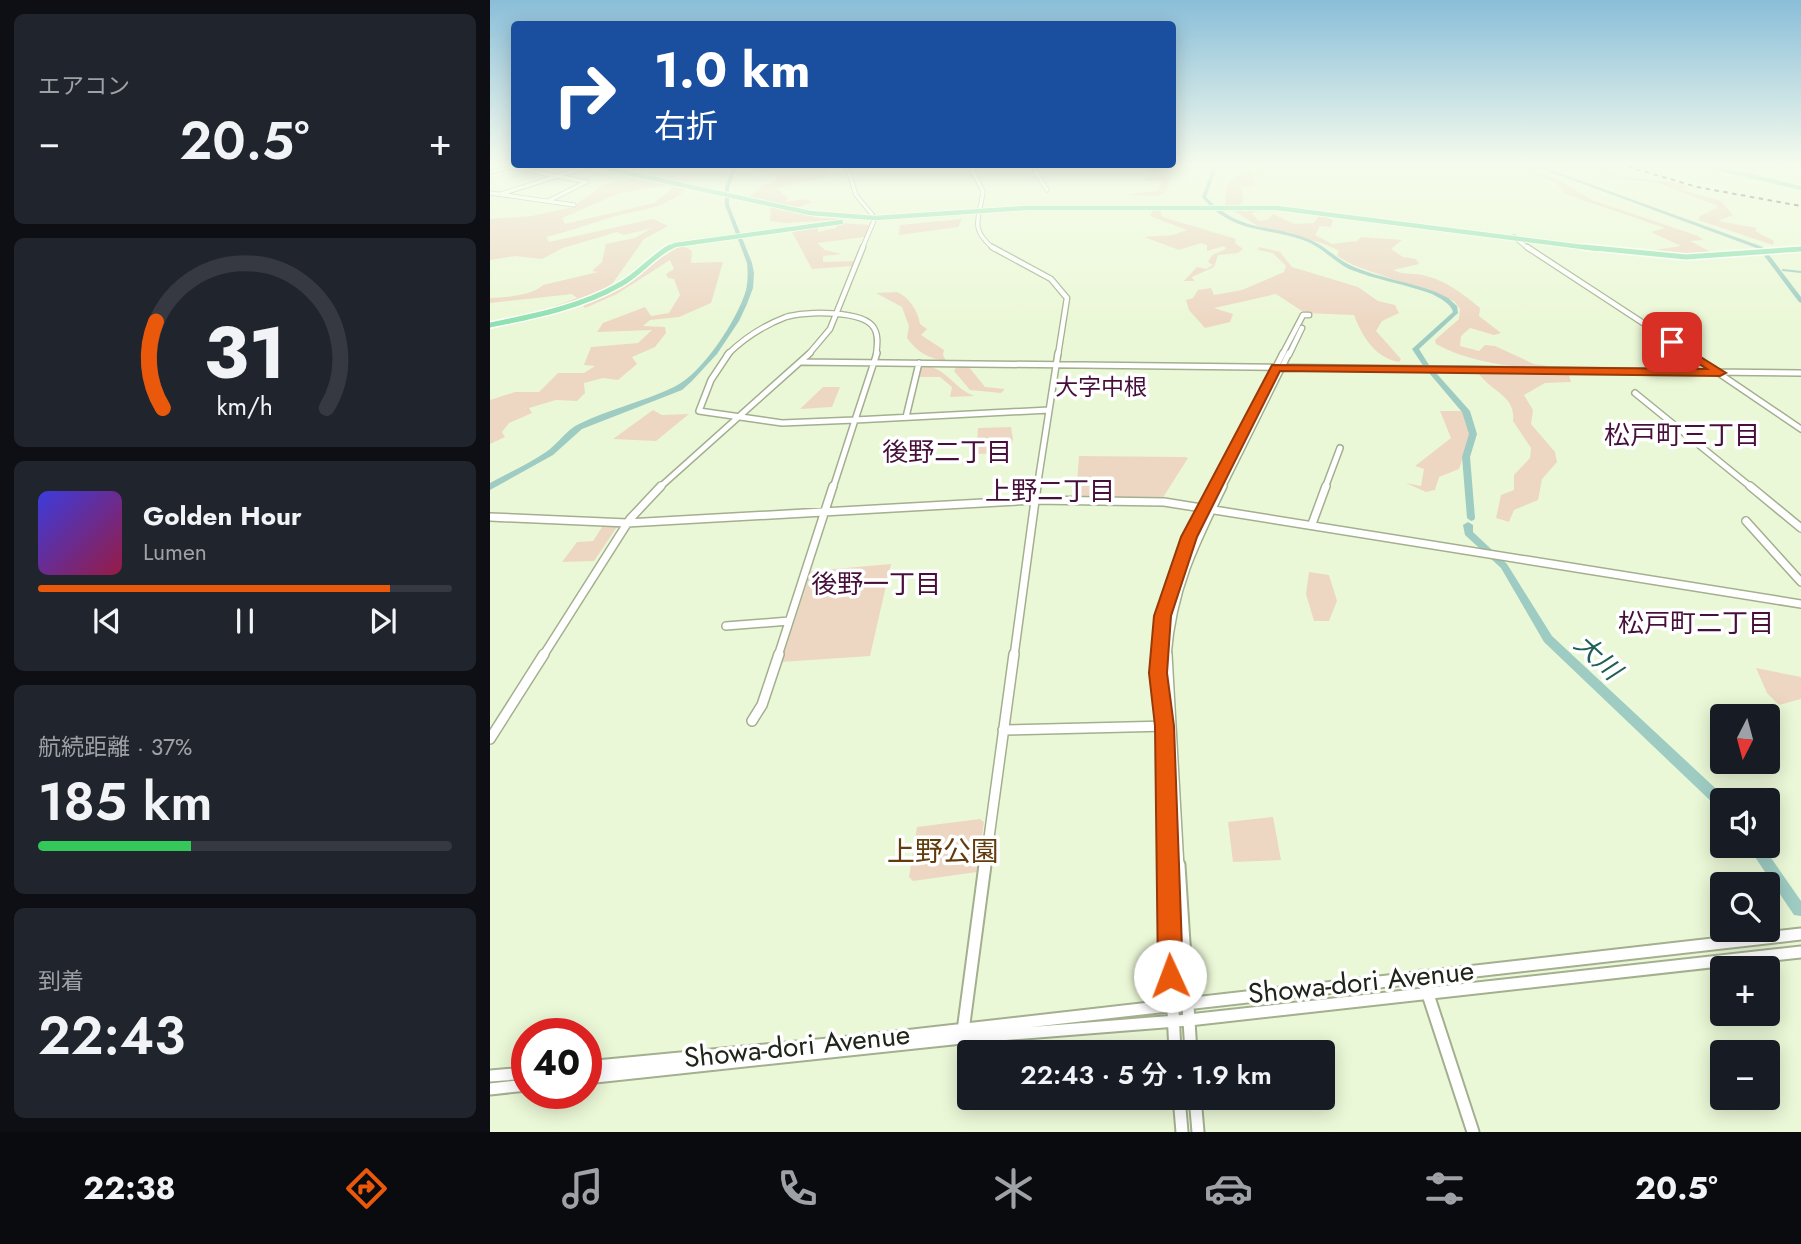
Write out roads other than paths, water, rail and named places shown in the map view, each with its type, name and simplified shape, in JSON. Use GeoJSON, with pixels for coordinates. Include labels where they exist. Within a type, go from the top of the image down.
{"type":"FeatureCollection","features":[{"type":"Feature","properties":{"kind":"main road"},"geometry":{"type":"LineString","coordinates":[[845,217],[892,217]]}},
{"type":"Feature","properties":{"kind":"main road"},"geometry":{"type":"LineString","coordinates":[[1354,217],[1666,256],[1801,249]]}},
{"type":"Feature","properties":{"kind":"main road"},"geometry":{"type":"LineString","coordinates":[[490,325],[554,313],[595,298],[624,282],[659,253],[675,245],[856,218]]}},
{"type":"Feature","properties":{"kind":"street"},"geometry":{"type":"LineString","coordinates":[[962,1033],[1066,294],[1030,266],[989,244],[974,225],[976,217]]}},
{"type":"Feature","properties":{"kind":"street"},"geometry":{"type":"LineString","coordinates":[[490,739],[627,523],[647,500],[801,362],[824,338],[875,218]]}},
{"type":"Feature","properties":{"kind":"street"},"geometry":{"type":"LineString","coordinates":[[1515,238],[1548,263],[1720,373],[1801,429]]}},
{"type":"Feature","properties":{"kind":"street"},"geometry":{"type":"LineString","coordinates":[[752,721],[762,705],[789,621],[855,420],[874,363],[877,351],[873,326],[863,320],[836,315],[791,316],[731,351],[699,411],[786,423],[855,420],[1049,410]]}},
{"type":"Feature","properties":{"kind":"street"},"geometry":{"type":"LineString","coordinates":[[1174,1040],[1166,673],[1170,616],[1187,558],[1208,509],[1306,315]]}},
{"type":"Feature","properties":{"kind":"street"},"geometry":{"type":"LineString","coordinates":[[801,362],[1801,373]]}},
{"type":"Feature","properties":{"kind":"street"},"geometry":{"type":"LineString","coordinates":[[906,417],[919,363]]}},
{"type":"Feature","properties":{"kind":"street"},"geometry":{"type":"LineString","coordinates":[[1635,393],[1801,528]]}},
{"type":"Feature","properties":{"kind":"street"},"geometry":{"type":"LineString","coordinates":[[1312,524],[1339,448]]}},
{"type":"Feature","properties":{"kind":"street"},"geometry":{"type":"LineString","coordinates":[[490,517],[627,523],[1035,500],[1164,502],[1801,604]]}},
{"type":"Feature","properties":{"kind":"street"},"geometry":{"type":"LineString","coordinates":[[1746,521],[1801,582]]}},
{"type":"Feature","properties":{"kind":"street"},"geometry":{"type":"LineString","coordinates":[[726,626],[789,621]]}},
{"type":"Feature","properties":{"kind":"street"},"geometry":{"type":"LineString","coordinates":[[1003,730],[1168,726]]}},
{"type":"Feature","properties":{"kind":"street"},"geometry":{"type":"LineString","coordinates":[[1168,726],[1190,1040]]}},
{"type":"Feature","properties":{"kind":"street","name":"Showa-dori Avenue"},"geometry":{"type":"LineString","coordinates":[[602,1076],[962,1033],[1187,1002],[1801,934]]}},
{"type":"Feature","properties":{"kind":"street","name":"Showa-dori Avenue"},"geometry":{"type":"LineString","coordinates":[[602,1066],[962,1033],[1189,1020],[1801,952]]}},
{"type":"Feature","properties":{"kind":"street"},"geometry":{"type":"LineString","coordinates":[[1422,976],[1473,1132]]}},
{"type":"Feature","properties":{"kind":"street"},"geometry":{"type":"LineString","coordinates":[[490,1076],[511,1074]]}},
{"type":"Feature","properties":{"kind":"street"},"geometry":{"type":"LineString","coordinates":[[490,1089],[511,1087]]}},
{"type":"Feature","properties":{"kind":"street"},"geometry":{"type":"LineString","coordinates":[[1180,1110],[1182,1132]]}},
{"type":"Feature","properties":{"kind":"street"},"geometry":{"type":"LineString","coordinates":[[1196,1110],[1198,1132]]}},
{"type":"Feature","properties":{"kind":"waterway"},"geometry":{"type":"LineString","coordinates":[[490,487],[550,453],[579,427],[679,388],[702,367],[736,321],[750,288],[750,263],[731,217]]}},
{"type":"Feature","properties":{"kind":"waterway"},"geometry":{"type":"LineString","coordinates":[[1226,217],[1250,227],[1305,239],[1350,267],[1434,293],[1455,307],[1456,312],[1415,349],[1426,366],[1466,411],[1473,434],[1466,457],[1471,518]]}},
{"type":"Feature","properties":{"kind":"waterway"},"geometry":{"type":"LineString","coordinates":[[1676,217],[1761,248],[1801,301]]}},
{"type":"Feature","properties":{"kind":"waterway"},"geometry":{"type":"LineString","coordinates":[[1783,270],[1801,272]]}},
{"type":"Feature","properties":{"kind":"waterway","name":"大川"},"geometry":{"type":"LineString","coordinates":[[1468,525],[1468,533],[1504,566],[1548,639],[1710,792]]}},
{"type":"Feature","properties":{"kind":"waterway","name":"大川"},"geometry":{"type":"LineString","coordinates":[[1763,858],[1799,910]]}},
{"type":"Feature","properties":{"kind":"district","name":"大字中根"},"geometry":{"type":"Point","coordinates":[1101,387]}},
{"type":"Feature","properties":{"kind":"district","name":"松戸町三丁目"},"geometry":{"type":"Point","coordinates":[1682,435]}},
{"type":"Feature","properties":{"kind":"district","name":"後野二丁目"},"geometry":{"type":"Point","coordinates":[947,452]}},
{"type":"Feature","properties":{"kind":"district","name":"上野二丁目"},"geometry":{"type":"Point","coordinates":[1050,491]}},
{"type":"Feature","properties":{"kind":"district","name":"後野一丁目"},"geometry":{"type":"Point","coordinates":[876,584]}},
{"type":"Feature","properties":{"kind":"district","name":"松戸町二丁目"},"geometry":{"type":"Point","coordinates":[1696,623]}},
{"type":"Feature","properties":{"kind":"park label","name":"上野公園"},"geometry":{"type":"Point","coordinates":[943,851]}}]}
